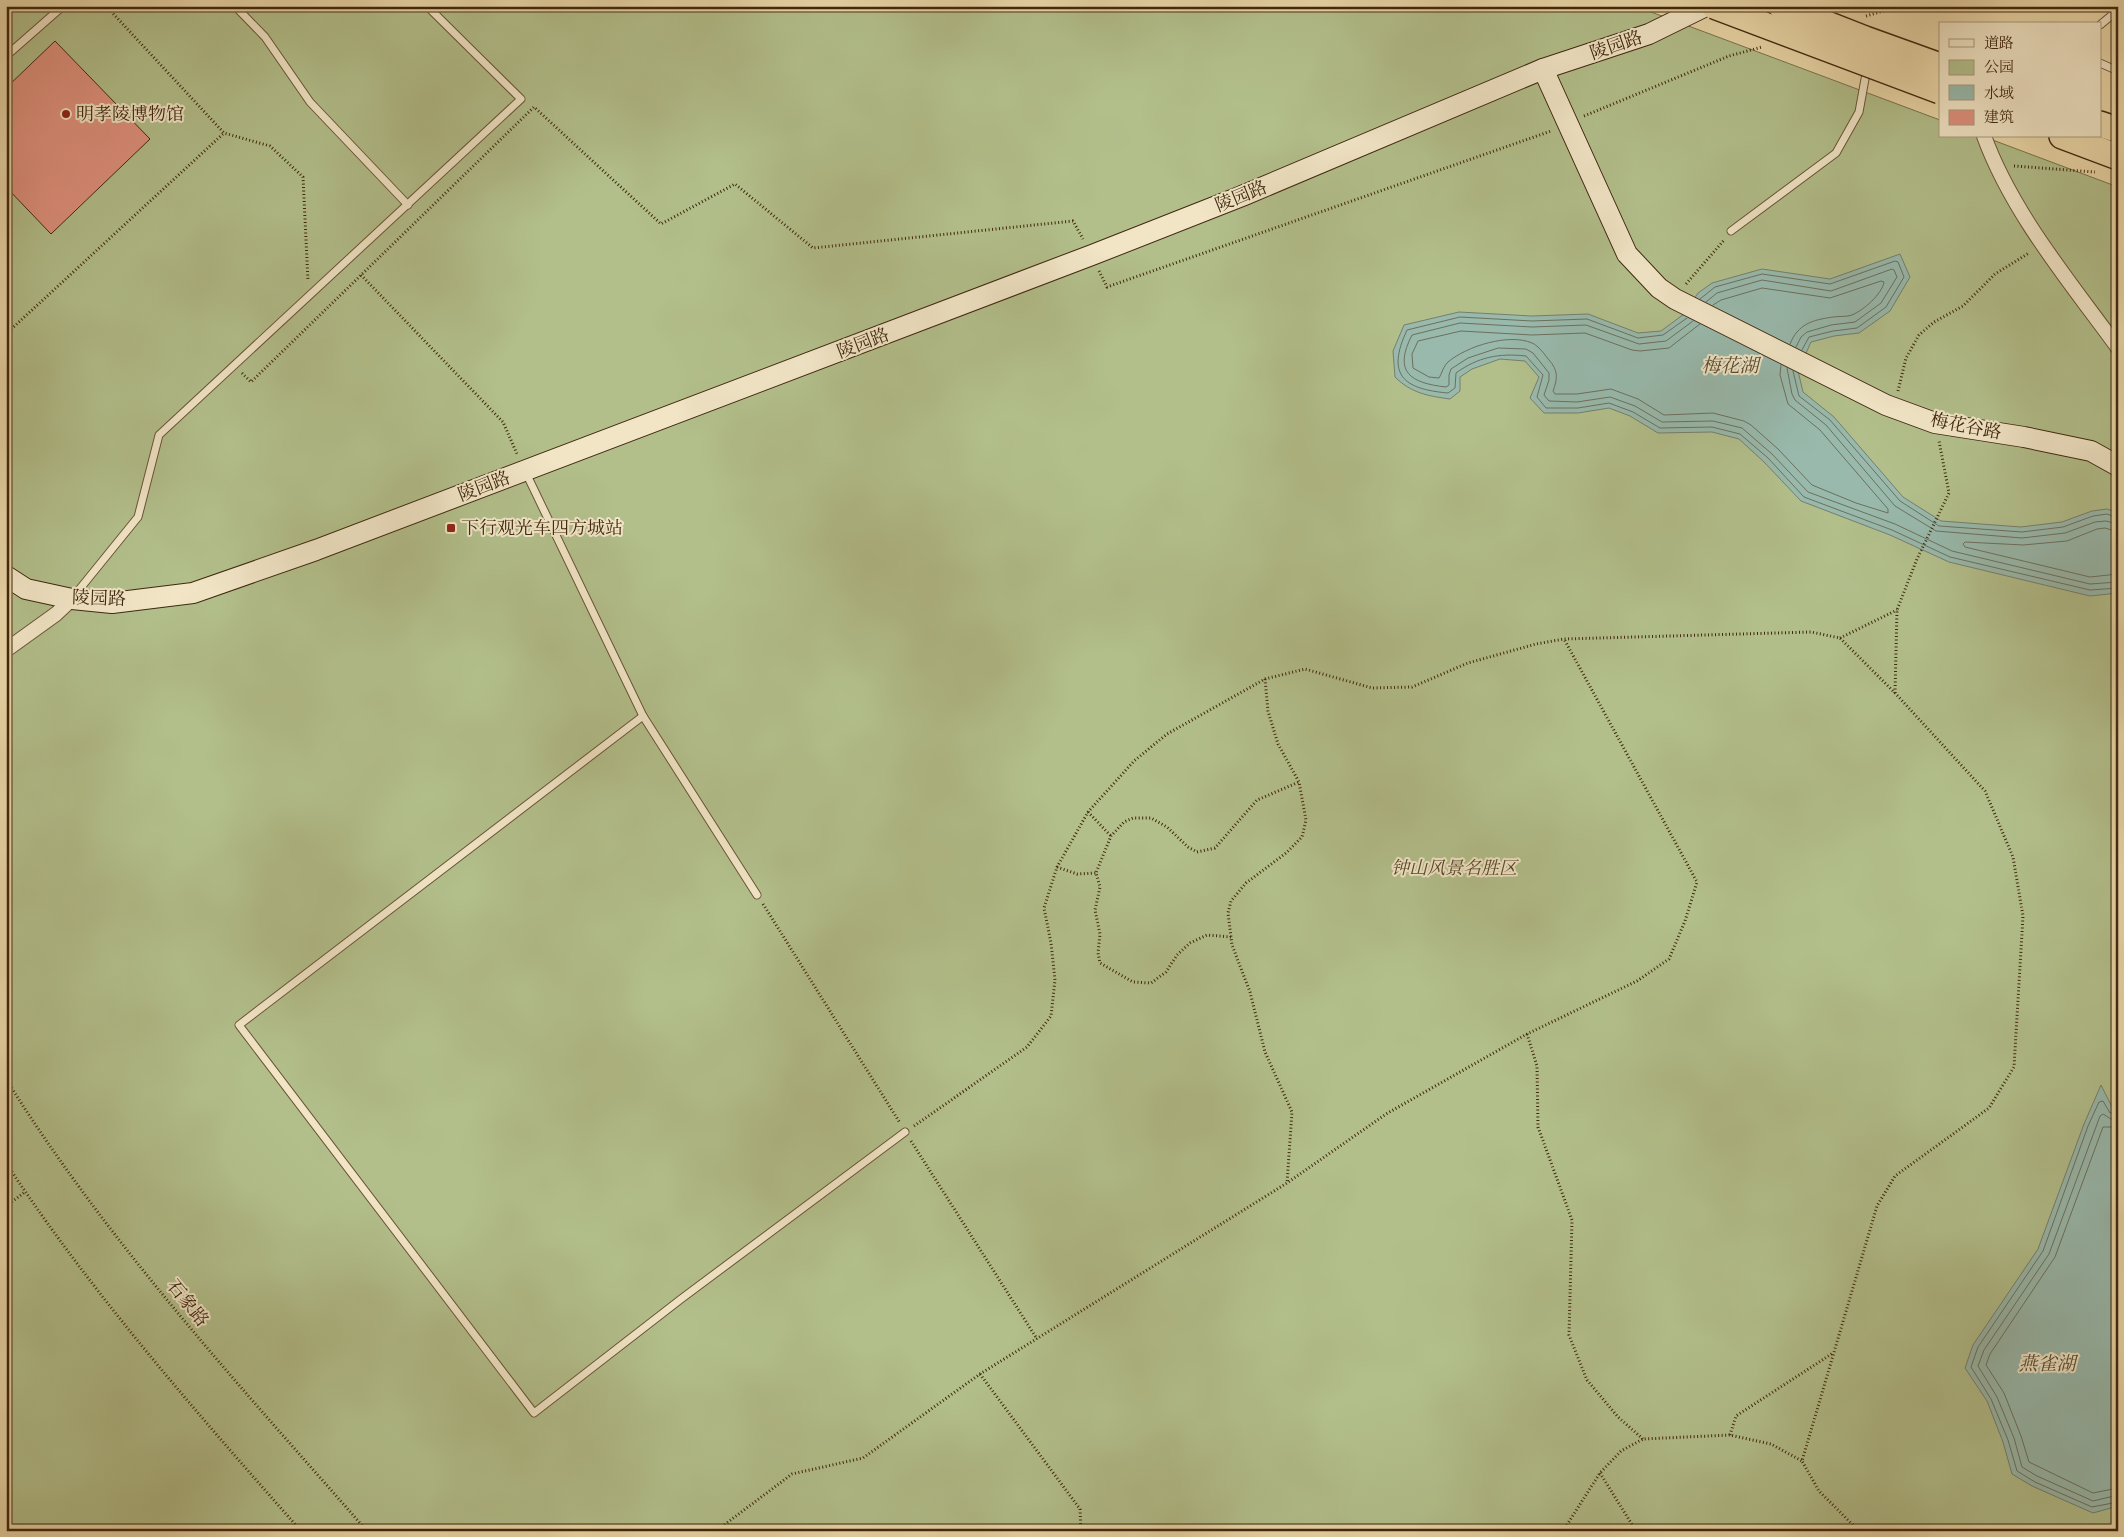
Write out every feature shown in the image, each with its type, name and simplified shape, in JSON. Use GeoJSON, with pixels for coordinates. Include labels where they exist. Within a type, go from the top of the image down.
{"type":"FeatureCollection","features":[{"type":"Feature","properties":{"kind":"highway"},"geometry":{"type":"LineString","coordinates":[[1714,6],[1738,17],[1939,92]]}},
{"type":"Feature","properties":{"kind":"highway"},"geometry":{"type":"LineString","coordinates":[[1781,6],[1939,66]]}},
{"type":"Feature","properties":{"kind":"highway"},"geometry":{"type":"LineString","coordinates":[[2102,125],[2118,130]]}},
{"type":"Feature","properties":{"kind":"highway"},"geometry":{"type":"LineString","coordinates":[[2067,138],[2118,157]]}},
{"type":"Feature","properties":{"kind":"street","name":"陵园路"},"geometry":{"type":"LineString","coordinates":[[6,576],[26,589],[72,599],[112,603],[193,593],[316,550],[1092,255],[1242,196],[1543,70],[1649,34],[1706,6]]}},
{"type":"Feature","properties":{"kind":"street"},"geometry":{"type":"LineString","coordinates":[[1781,6],[1797,36],[1939,92]]}},
{"type":"Feature","properties":{"kind":"street","name":"梅花谷路"},"geometry":{"type":"LineString","coordinates":[[1543,70],[1626,254],[1659,288],[1678,295],[1819,372],[1886,405],[1935,423],[2024,437],[2091,451],[2118,466]]}},
{"type":"Feature","properties":{"kind":"street"},"geometry":{"type":"LineString","coordinates":[[1985,138],[1994,164],[2042,244],[2118,348]]}},
{"type":"Feature","properties":{"kind":"street"},"geometry":{"type":"LineString","coordinates":[[6,650],[56,614],[72,599]]}},
{"type":"Feature","properties":{"kind":"lane"},"geometry":{"type":"LineString","coordinates":[[6,56],[63,6]]}},
{"type":"Feature","properties":{"kind":"lane"},"geometry":{"type":"LineString","coordinates":[[235,6],[265,37],[310,102],[408,205]]}},
{"type":"Feature","properties":{"kind":"lane"},"geometry":{"type":"LineString","coordinates":[[72,599],[138,516],[159,435],[521,99],[427,6]]}},
{"type":"Feature","properties":{"kind":"lane"},"geometry":{"type":"LineString","coordinates":[[2102,23],[2118,10]]}},
{"type":"Feature","properties":{"kind":"lane"},"geometry":{"type":"LineString","coordinates":[[1731,231],[1836,153],[1859,112],[1868,63]]}},
{"type":"Feature","properties":{"kind":"lane"},"geometry":{"type":"LineString","coordinates":[[2102,64],[2118,71]]}},
{"type":"Feature","properties":{"kind":"lane"},"geometry":{"type":"LineString","coordinates":[[524,470],[643,716],[758,895]]}},
{"type":"Feature","properties":{"kind":"lane"},"geometry":{"type":"LineString","coordinates":[[643,716],[239,1025],[534,1413],[681,1299],[905,1132]]}},
{"type":"Feature","properties":{"kind":"path"},"geometry":{"type":"LineString","coordinates":[[106,6],[224,133],[270,146],[303,177],[310,324]]}},
{"type":"Feature","properties":{"kind":"path"},"geometry":{"type":"LineString","coordinates":[[1864,17],[1900,6]]}},
{"type":"Feature","properties":{"kind":"path"},"geometry":{"type":"LineString","coordinates":[[234,365],[251,382],[534,107],[662,224],[735,184],[813,248],[1073,221],[1107,287],[1556,130],[1568,123],[1729,56],[1763,46]]}},
{"type":"Feature","properties":{"kind":"path"},"geometry":{"type":"LineString","coordinates":[[6,334],[224,133]]}},
{"type":"Feature","properties":{"kind":"path"},"geometry":{"type":"LineString","coordinates":[[1994,164],[2099,173]]}},
{"type":"Feature","properties":{"kind":"path"},"geometry":{"type":"LineString","coordinates":[[1678,295],[1731,231]]}},
{"type":"Feature","properties":{"kind":"path"},"geometry":{"type":"LineString","coordinates":[[1897,398],[1906,358],[1919,335],[1934,322],[1964,306],[1995,274],[2042,244]]}},
{"type":"Feature","properties":{"kind":"path"},"geometry":{"type":"LineString","coordinates":[[361,275],[503,422],[524,470]]}},
{"type":"Feature","properties":{"kind":"path"},"geometry":{"type":"LineString","coordinates":[[1894,694],[1897,610],[1917,559],[1949,492],[1935,423]]}},
{"type":"Feature","properties":{"kind":"path"},"geometry":{"type":"LineString","coordinates":[[1840,638],[1897,610]]}},
{"type":"Feature","properties":{"kind":"path"},"geometry":{"type":"LineString","coordinates":[[905,1132],[1027,1047],[1051,1016],[1055,980],[1051,943],[1044,908],[1057,867],[1088,812],[1134,761],[1167,734],[1265,679],[1305,669],[1372,688],[1412,686],[1468,663],[1536,644],[1564,639],[1811,632],[1840,638],[1985,791],[2013,857],[2022,916],[2014,1066],[1989,1108],[1895,1176],[1877,1206],[1802,1462]]}},
{"type":"Feature","properties":{"kind":"path"},"geometry":{"type":"LineString","coordinates":[[716,1531],[792,1474],[863,1458],[980,1374],[1287,1183],[1386,1114],[1526,1034],[1636,981],[1669,959],[1685,921],[1698,882],[1564,639]]}},
{"type":"Feature","properties":{"kind":"path"},"geometry":{"type":"LineString","coordinates":[[1265,679],[1268,711],[1278,744],[1299,782],[1306,820],[1302,837],[1286,853],[1246,883],[1231,901],[1228,913],[1232,946],[1250,992],[1265,1052],[1292,1112],[1287,1183]]}},
{"type":"Feature","properties":{"kind":"path"},"geometry":{"type":"LineString","coordinates":[[1231,937],[1206,935],[1190,943],[1176,955],[1166,972],[1151,983],[1133,982],[1100,963],[1098,953],[1100,934],[1095,910],[1100,887],[1096,873],[1111,836],[1124,822],[1133,818],[1151,818],[1166,827],[1197,852],[1206,851],[1215,848],[1257,800],[1299,782]]}},
{"type":"Feature","properties":{"kind":"path"},"geometry":{"type":"LineString","coordinates":[[1088,812],[1111,836]]}},
{"type":"Feature","properties":{"kind":"path"},"geometry":{"type":"LineString","coordinates":[[1057,867],[1077,874],[1096,873]]}},
{"type":"Feature","properties":{"kind":"path"},"geometry":{"type":"LineString","coordinates":[[758,895],[905,1132],[1037,1338]]}},
{"type":"Feature","properties":{"kind":"path"},"geometry":{"type":"LineString","coordinates":[[1526,1034],[1537,1066],[1538,1127],[1572,1220],[1569,1335],[1587,1380],[1618,1417],[1643,1439]]}},
{"type":"Feature","properties":{"kind":"path","name":"石象路"},"geometry":{"type":"LineString","coordinates":[[6,1079],[88,1202],[205,1345],[367,1531]]}},
{"type":"Feature","properties":{"kind":"path"},"geometry":{"type":"LineString","coordinates":[[6,1164],[82,1270],[188,1402],[301,1531]]}},
{"type":"Feature","properties":{"kind":"path"},"geometry":{"type":"LineString","coordinates":[[6,1206],[25,1192]]}},
{"type":"Feature","properties":{"kind":"path"},"geometry":{"type":"LineString","coordinates":[[1730,1435],[1736,1416],[1834,1352]]}},
{"type":"Feature","properties":{"kind":"path"},"geometry":{"type":"LineString","coordinates":[[980,1374],[1080,1509],[1081,1531]]}},
{"type":"Feature","properties":{"kind":"path"},"geometry":{"type":"LineString","coordinates":[[1563,1531],[1600,1473],[1620,1451],[1643,1439],[1730,1435],[1771,1444],[1802,1462],[1819,1491],[1859,1531]]}},
{"type":"Feature","properties":{"kind":"path"},"geometry":{"type":"LineString","coordinates":[[1600,1473],[1636,1531]]}},
{"type":"Feature","properties":{"kind":"green space","name":"钟山风景名胜区"},"geometry":{"type":"Polygon","coordinates":[[[6,6],[1635,6],[1939,120],[1939,138],[1987,138],[2118,187],[2118,1531],[6,1531],[6,6]]]}},
{"type":"Feature","properties":{"kind":"water","name":"梅花湖"},"geometry":{"type":"Polygon","coordinates":[[[1900,254],[1910,277],[1890,311],[1859,333],[1834,336],[1811,342],[1798,371],[1803,392],[1834,417],[1903,497],[1941,521],[2021,527],[2062,522],[2092,511],[2107,509],[2118,513],[2118,593],[2090,596],[1949,562],[1890,535],[1801,501],[1739,439],[1712,432],[1658,433],[1630,416],[1609,408],[1578,413],[1544,413],[1530,398],[1539,377],[1525,361],[1500,359],[1472,369],[1460,377],[1460,391],[1450,399],[1420,393],[1407,387],[1395,377],[1393,351],[1404,325],[1459,312],[1532,316],[1588,314],[1638,333],[1661,331],[1684,314],[1698,293],[1712,283],[1762,269],[1830,279],[1900,254]]]}},
{"type":"Feature","properties":{"kind":"water","name":"燕雀湖"},"geometry":{"type":"Polygon","coordinates":[[[2101,1085],[2113,1109],[2118,1106],[2118,1506],[2093,1513],[2032,1486],[2012,1474],[2003,1442],[1987,1401],[1965,1368],[1973,1345],[2038,1249],[2084,1124],[2101,1085]]]}},
{"type":"Feature","properties":{"kind":"building","name":"明孝陵博物馆"},"geometry":{"type":"Polygon","coordinates":[[[55,41],[150,139],[51,234],[6,187],[6,88],[55,41]]]}},
{"type":"Feature","properties":{"kind":"place","name":"明孝陵博物馆"},"geometry":{"type":"Point","coordinates":[66,114]}},
{"type":"Feature","properties":{"kind":"place","name":"下行观光车四方城站"},"geometry":{"type":"Point","coordinates":[451,528]}}]}
